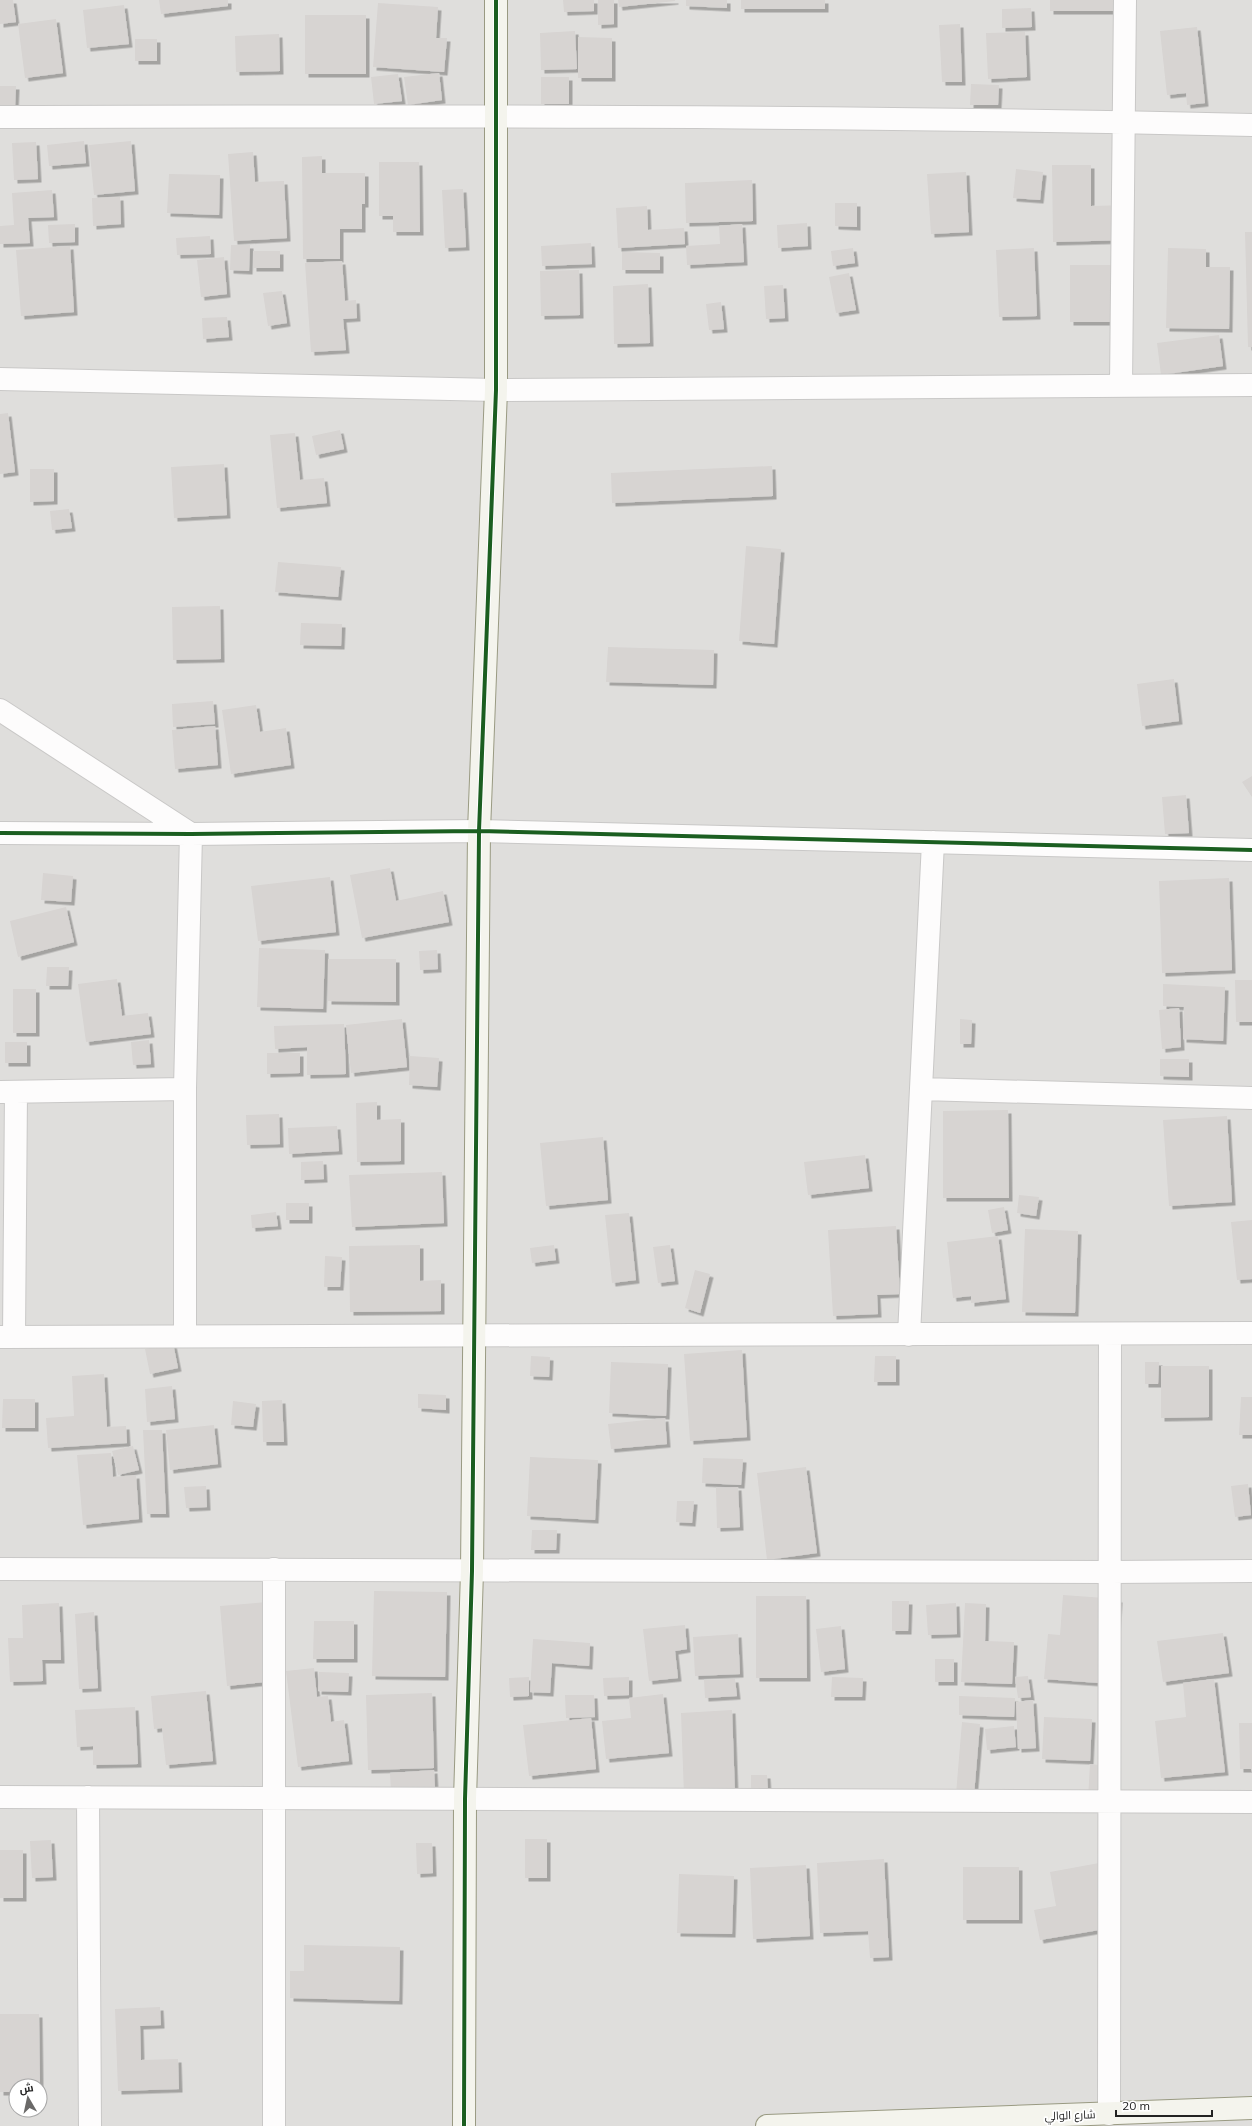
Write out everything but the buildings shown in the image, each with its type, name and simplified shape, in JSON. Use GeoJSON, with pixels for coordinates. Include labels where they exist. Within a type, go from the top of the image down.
{"type":"FeatureCollection","features":[{"type":"Feature","properties":{"kind":"street"},"geometry":{"type":"LineString","coordinates":[[464,2126],[465,1799],[472,1571],[479,831],[496,390],[496,0]]}},
{"type":"Feature","properties":{"kind":"street"},"geometry":{"type":"LineString","coordinates":[[1121,385],[1125,0]]}},
{"type":"Feature","properties":{"kind":"street"},"geometry":{"type":"LineString","coordinates":[[0,117],[497,116],[1124,122],[1252,125]]}},
{"type":"Feature","properties":{"kind":"street"},"geometry":{"type":"LineString","coordinates":[[0,379],[496,390],[1252,385]]}},
{"type":"Feature","properties":{"kind":"street"},"geometry":{"type":"LineString","coordinates":[[0,710],[191,834]]}},
{"type":"Feature","properties":{"kind":"street"},"geometry":{"type":"LineString","coordinates":[[0,833],[191,834],[479,831],[1252,850]]}},
{"type":"Feature","properties":{"kind":"street"},"geometry":{"type":"LineString","coordinates":[[185,1336],[185,1089],[191,834]]}},
{"type":"Feature","properties":{"kind":"street"},"geometry":{"type":"LineString","coordinates":[[909,1335],[933,842]]}},
{"type":"Feature","properties":{"kind":"street"},"geometry":{"type":"LineString","coordinates":[[185,1089],[8,1092],[7,1337],[1252,1333]]}},
{"type":"Feature","properties":{"kind":"street"},"geometry":{"type":"LineString","coordinates":[[921,1089],[1252,1098]]}},
{"type":"Feature","properties":{"kind":"street"},"geometry":{"type":"LineString","coordinates":[[1109,2114],[1108,1801],[1110,1334]]}},
{"type":"Feature","properties":{"kind":"street"},"geometry":{"type":"LineString","coordinates":[[0,1569],[472,1571],[1252,1571]]}},
{"type":"Feature","properties":{"kind":"street"},"geometry":{"type":"LineString","coordinates":[[274,1569],[274,2126]]}},
{"type":"Feature","properties":{"kind":"street"},"geometry":{"type":"LineString","coordinates":[[0,1797],[1252,1802]]}},
{"type":"Feature","properties":{"kind":"street"},"geometry":{"type":"LineString","coordinates":[[88,1797],[90,2126]]}},
{"type":"Feature","properties":{"kind":"street","name":"شارع الوالي"},"geometry":{"type":"LineString","coordinates":[[767,2126],[1252,2108]]}},
{"type":"Feature","properties":{"kind":"shaded area"},"geometry":{"type":"Polygon","coordinates":[[[0,0],[1252,0],[1252,2126],[0,2126],[0,0]]]}},
{"type":"Feature","properties":{"kind":"cycle path"},"geometry":{"type":"LineString","coordinates":[[464,2126],[465,1799],[472,1571],[479,831],[496,390],[496,0]]}},
{"type":"Feature","properties":{"kind":"cycle path"},"geometry":{"type":"LineString","coordinates":[[0,833],[191,834],[479,831],[1252,850]]}}]}
